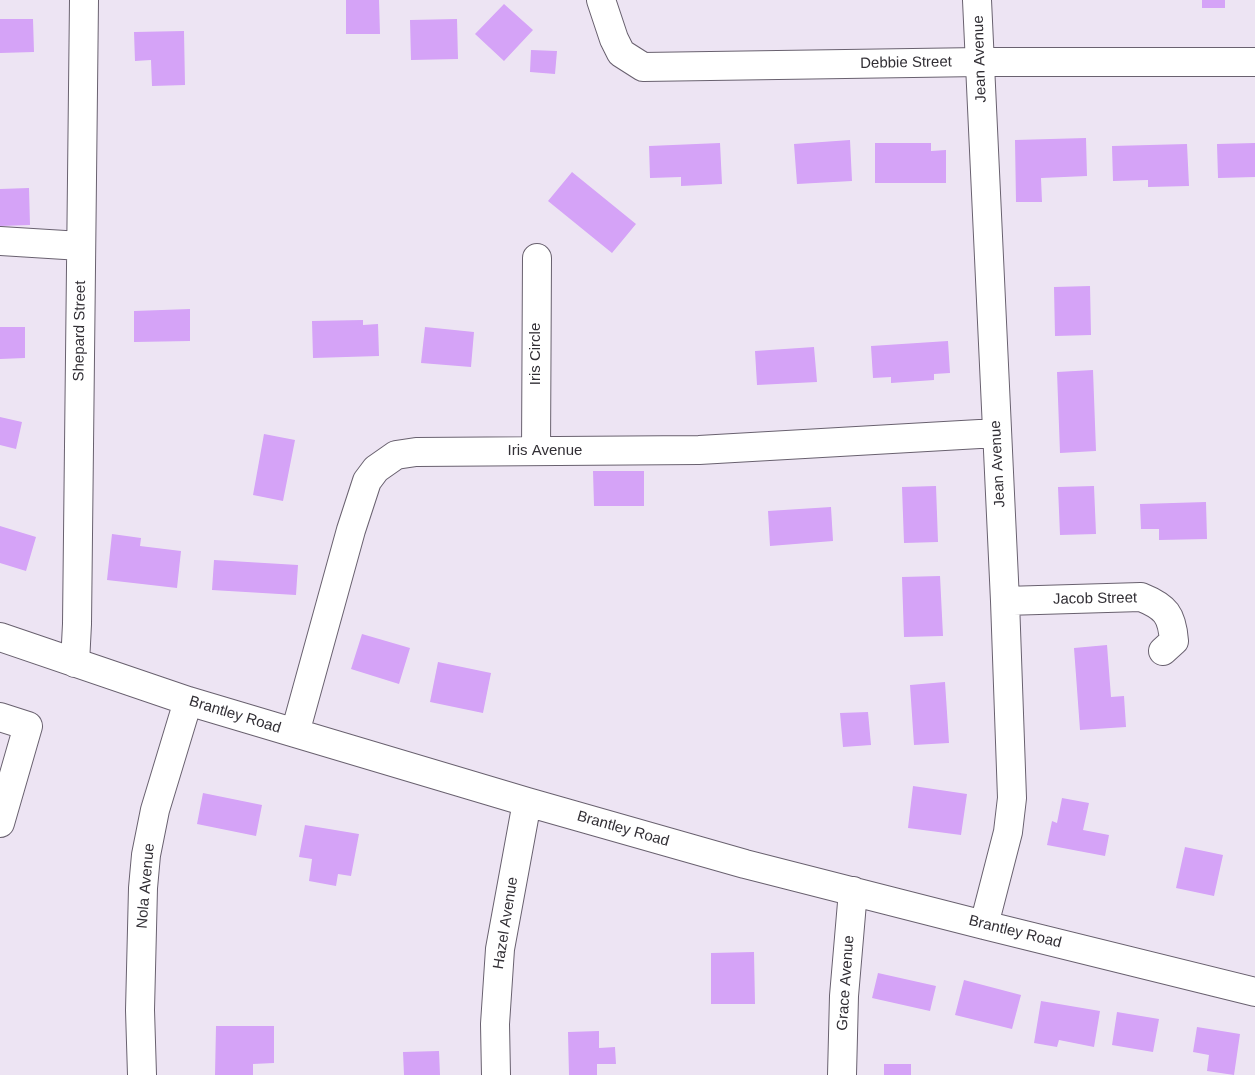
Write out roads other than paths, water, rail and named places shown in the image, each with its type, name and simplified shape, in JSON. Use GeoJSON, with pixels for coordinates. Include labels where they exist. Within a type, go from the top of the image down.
{"type":"FeatureCollection","features":[{"type":"Feature","properties":{"kind":"street","name":"Shepard Street"},"geometry":{"type":"LineString","coordinates":[[74,663],[77,624],[84,0]]}},
{"type":"Feature","properties":{"kind":"street","name":"Debbie Street"},"geometry":{"type":"LineString","coordinates":[[601,0],[614,39],[621,53],[643,66],[980,62],[1255,62]]}},
{"type":"Feature","properties":{"kind":"street","name":"Jean Avenue"},"geometry":{"type":"LineString","coordinates":[[977,0],[1005,601],[1012,798],[1008,832],[984,925]]}},
{"type":"Feature","properties":{"kind":"street"},"geometry":{"type":"LineString","coordinates":[[0,241],[81,246]]}},
{"type":"Feature","properties":{"kind":"street","name":"Iris Circle"},"geometry":{"type":"LineString","coordinates":[[536,258],[536,450]]}},
{"type":"Feature","properties":{"kind":"street","name":"Iris Avenue"},"geometry":{"type":"LineString","coordinates":[[294,733],[351,530],[367,481],[376,469],[396,455],[416,452],[536,450],[699,450],[997,433]]}},
{"type":"Feature","properties":{"kind":"street","name":"Jacob Street"},"geometry":{"type":"LineString","coordinates":[[1005,601],[1141,597],[1153,602],[1168,614],[1173,627],[1174,641],[1164,651]]}},
{"type":"Feature","properties":{"kind":"street","name":"Brantley Road"},"geometry":{"type":"LineString","coordinates":[[0,637],[188,702],[745,864],[1255,992]]}},
{"type":"Feature","properties":{"kind":"street","name":"Nola Avenue"},"geometry":{"type":"LineString","coordinates":[[142,1075],[140,1010],[143,888],[146,855],[155,810],[188,702]]}},
{"type":"Feature","properties":{"kind":"street"},"geometry":{"type":"LineString","coordinates":[[0,717],[28,726],[0,823]]}},
{"type":"Feature","properties":{"kind":"street","name":"Hazel Avenue"},"geometry":{"type":"LineString","coordinates":[[496,1075],[496,1024],[500,949],[527,802]]}},
{"type":"Feature","properties":{"kind":"street","name":"Grace Avenue"},"geometry":{"type":"LineString","coordinates":[[842,1075],[844,996],[853,891]]}}]}
